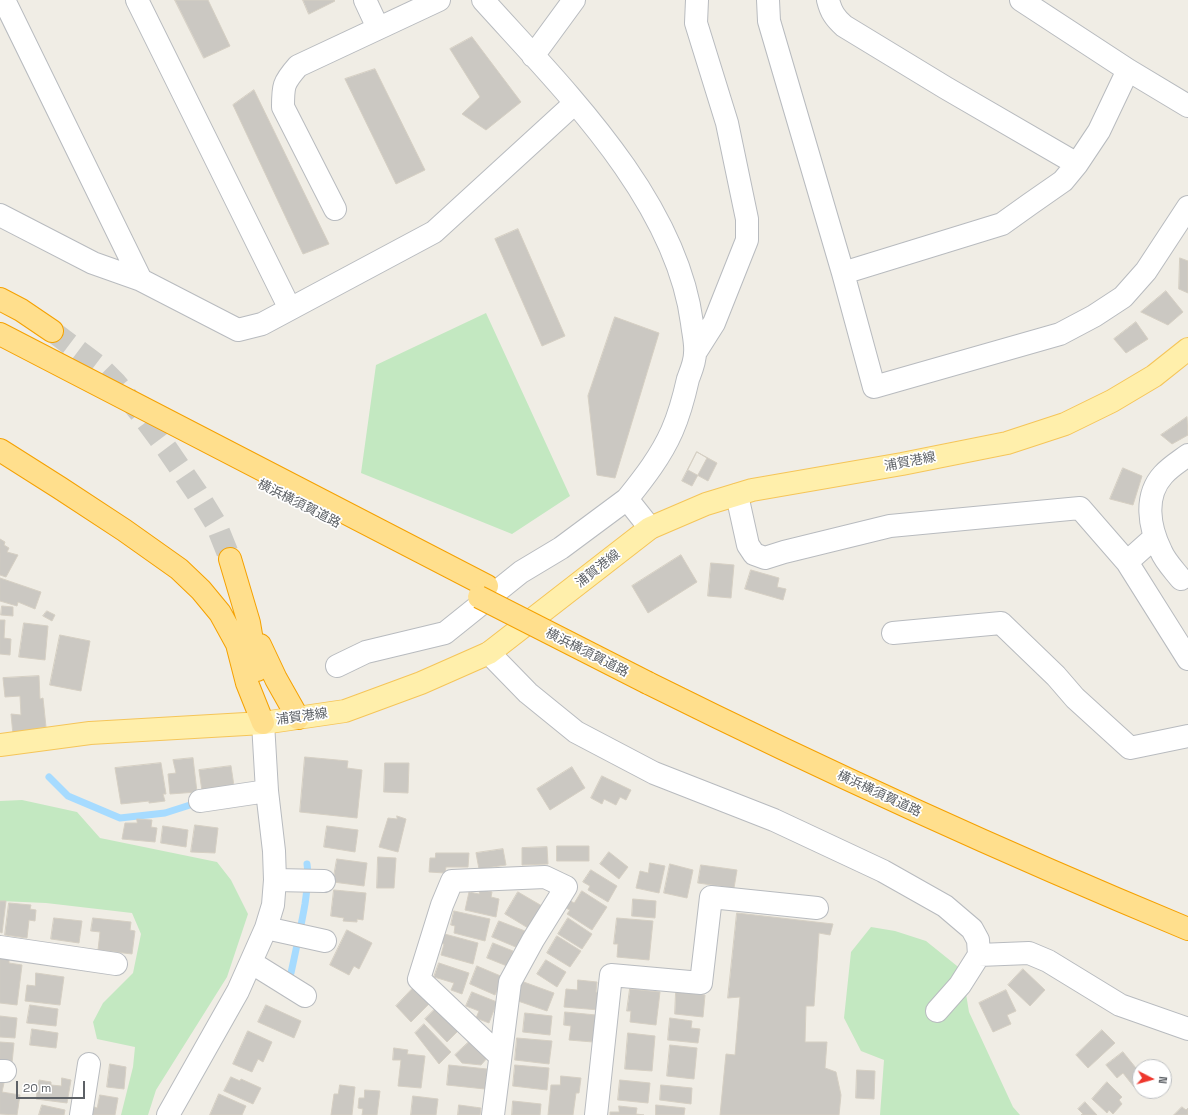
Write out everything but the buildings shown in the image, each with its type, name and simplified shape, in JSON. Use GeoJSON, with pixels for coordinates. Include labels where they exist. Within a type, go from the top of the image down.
{"type":"FeatureCollection","features":[{"type":"Feature","properties":{"kind":"highway"},"geometry":{"type":"LineString","coordinates":[[0,299],[21,310],[52,331]]}},
{"type":"Feature","properties":{"kind":"highway","name":"横浜横須賀道路"},"geometry":{"type":"LineString","coordinates":[[0,334],[483,591]]}},
{"type":"Feature","properties":{"kind":"highway","name":"横浜横須賀道路"},"geometry":{"type":"LineString","coordinates":[[0,348],[483,591],[650,677],[802,759],[1101,893],[1188,929]]}},
{"type":"Feature","properties":{"kind":"highway"},"geometry":{"type":"LineString","coordinates":[[0,450],[130,534],[179,569],[201,590],[220,613],[237,644],[247,684],[263,723]]}},
{"type":"Feature","properties":{"kind":"highway"},"geometry":{"type":"LineString","coordinates":[[230,559],[249,623],[259,684],[263,723]]}},
{"type":"Feature","properties":{"kind":"highway"},"geometry":{"type":"LineString","coordinates":[[249,623],[276,679],[298,718]]}},
{"type":"Feature","properties":{"kind":"highway","name":"横浜横須賀道路"},"geometry":{"type":"LineString","coordinates":[[650,677],[1042,852],[1188,913]]}},
{"type":"Feature","properties":{"kind":"main road","name":"浦賀港線"},"geometry":{"type":"LineString","coordinates":[[0,745],[90,733],[263,723],[345,711],[421,684],[489,653],[650,528],[706,504],[752,490],[902,464],[1007,443],[1058,427],[1124,394],[1154,376],[1188,349]]}},
{"type":"Feature","properties":{"kind":"street"},"geometry":{"type":"LineString","coordinates":[[4,0],[141,280]]}},
{"type":"Feature","properties":{"kind":"street"},"geometry":{"type":"LineString","coordinates":[[137,0],[290,309]]}},
{"type":"Feature","properties":{"kind":"street"},"geometry":{"type":"LineString","coordinates":[[365,0],[378,28]]}},
{"type":"Feature","properties":{"kind":"street"},"geometry":{"type":"LineString","coordinates":[[335,209],[283,107],[283,92],[286,79],[298,66],[439,0]]}},
{"type":"Feature","properties":{"kind":"street"},"geometry":{"type":"LineString","coordinates":[[483,0],[575,103],[635,182],[659,223],[678,265],[688,299],[695,353]]}},
{"type":"Feature","properties":{"kind":"street"},"geometry":{"type":"LineString","coordinates":[[533,56],[574,0]]}},
{"type":"Feature","properties":{"kind":"street"},"geometry":{"type":"LineString","coordinates":[[336,666],[366,652],[445,633],[521,572],[562,548],[627,499],[645,477],[672,432],[683,401],[695,353],[714,323],[747,240],[747,219],[727,124],[696,23],[697,0]]}},
{"type":"Feature","properties":{"kind":"street"},"geometry":{"type":"LineString","coordinates":[[768,0],[769,20],[843,273],[874,387],[1060,334],[1094,316],[1123,297],[1146,271],[1188,207]]}},
{"type":"Feature","properties":{"kind":"street"},"geometry":{"type":"LineString","coordinates":[[828,0],[831,11],[837,20],[844,26],[946,88],[1077,164]]}},
{"type":"Feature","properties":{"kind":"street"},"geometry":{"type":"LineString","coordinates":[[1021,0],[1128,70],[1188,106]]}},
{"type":"Feature","properties":{"kind":"street"},"geometry":{"type":"LineString","coordinates":[[843,273],[1002,224],[1063,181],[1077,164],[1099,131],[1128,70]]}},
{"type":"Feature","properties":{"kind":"street"},"geometry":{"type":"LineString","coordinates":[[0,215],[93,263],[141,280],[238,330],[262,324],[434,232],[575,103]]}},
{"type":"Feature","properties":{"kind":"street"},"geometry":{"type":"LineString","coordinates":[[1181,579],[1161,552],[1149,514],[1152,494],[1163,475],[1188,456]]}},
{"type":"Feature","properties":{"kind":"street"},"geometry":{"type":"LineString","coordinates":[[737,495],[748,545],[754,554],[765,558],[890,526],[1080,508],[1127,562],[1188,659]]}},
{"type":"Feature","properties":{"kind":"street"},"geometry":{"type":"LineString","coordinates":[[627,499],[650,528]]}},
{"type":"Feature","properties":{"kind":"street"},"geometry":{"type":"LineString","coordinates":[[1127,562],[1155,536]]}},
{"type":"Feature","properties":{"kind":"street"},"geometry":{"type":"LineString","coordinates":[[893,633],[1001,623],[1056,676],[1075,698],[1130,748],[1188,736]]}},
{"type":"Feature","properties":{"kind":"street"},"geometry":{"type":"LineString","coordinates":[[489,653],[528,693],[576,732],[654,772],[774,820],[883,871],[944,906],[972,929],[978,940],[979,955],[960,985],[937,1011]]}},
{"type":"Feature","properties":{"kind":"street"},"geometry":{"type":"LineString","coordinates":[[168,1115],[238,991],[252,963],[266,928],[273,905],[275,880],[274,851],[267,791],[263,723]]}},
{"type":"Feature","properties":{"kind":"street"},"geometry":{"type":"LineString","coordinates":[[200,801],[267,791]]}},
{"type":"Feature","properties":{"kind":"street"},"geometry":{"type":"LineString","coordinates":[[493,1115],[510,982],[533,940],[566,887],[545,877],[452,881],[442,906],[419,979],[500,1056]]}},
{"type":"Feature","properties":{"kind":"street"},"geometry":{"type":"LineString","coordinates":[[275,880],[324,881]]}},
{"type":"Feature","properties":{"kind":"street"},"geometry":{"type":"LineString","coordinates":[[596,1115],[612,975],[701,983],[711,897],[817,908]]}},
{"type":"Feature","properties":{"kind":"street"},"geometry":{"type":"LineString","coordinates":[[266,928],[325,941]]}},
{"type":"Feature","properties":{"kind":"street"},"geometry":{"type":"LineString","coordinates":[[0,947],[116,964]]}},
{"type":"Feature","properties":{"kind":"street"},"geometry":{"type":"LineString","coordinates":[[979,955],[1029,953],[1048,961],[1120,1005],[1188,1030]]}},
{"type":"Feature","properties":{"kind":"street"},"geometry":{"type":"LineString","coordinates":[[252,963],[305,996]]}},
{"type":"Feature","properties":{"kind":"street"},"geometry":{"type":"LineString","coordinates":[[1120,1005],[1133,1026]]}},
{"type":"Feature","properties":{"kind":"street"},"geometry":{"type":"LineString","coordinates":[[80,1115],[88,1064]]}},
{"type":"Feature","properties":{"kind":"green space"},"geometry":{"type":"Polygon","coordinates":[[[486,313],[570,496],[512,534],[361,473],[376,365],[486,313]]]}},
{"type":"Feature","properties":{"kind":"green space"},"geometry":{"type":"Polygon","coordinates":[[[22,800],[77,812],[100,838],[217,862],[231,880],[248,914],[227,977],[156,1090],[148,1115],[121,1115],[133,1067],[135,1047],[97,1039],[93,1022],[103,1003],[133,973],[141,934],[132,913],[46,903],[0,901],[0,801],[22,800]]]}},
{"type":"Feature","properties":{"kind":"green space"},"geometry":{"type":"Polygon","coordinates":[[[871,927],[895,931],[926,941],[962,970],[969,1012],[1013,1107],[1020,1115],[880,1115],[884,1060],[861,1051],[844,1018],[851,952],[871,927]]]}},
{"type":"Feature","properties":{"kind":"waterway"},"geometry":{"type":"LineString","coordinates":[[49,777],[68,796],[120,818],[165,813],[190,805]]}},
{"type":"Feature","properties":{"kind":"waterway"},"geometry":{"type":"LineString","coordinates":[[291,973],[305,904],[308,879],[307,864]]}},
{"type":"Feature","properties":{"kind":"tunnel"},"geometry":{"type":"LineString","coordinates":[[52,331],[100,367],[116,383],[140,413],[197,493],[216,524],[230,559]]}}]}
